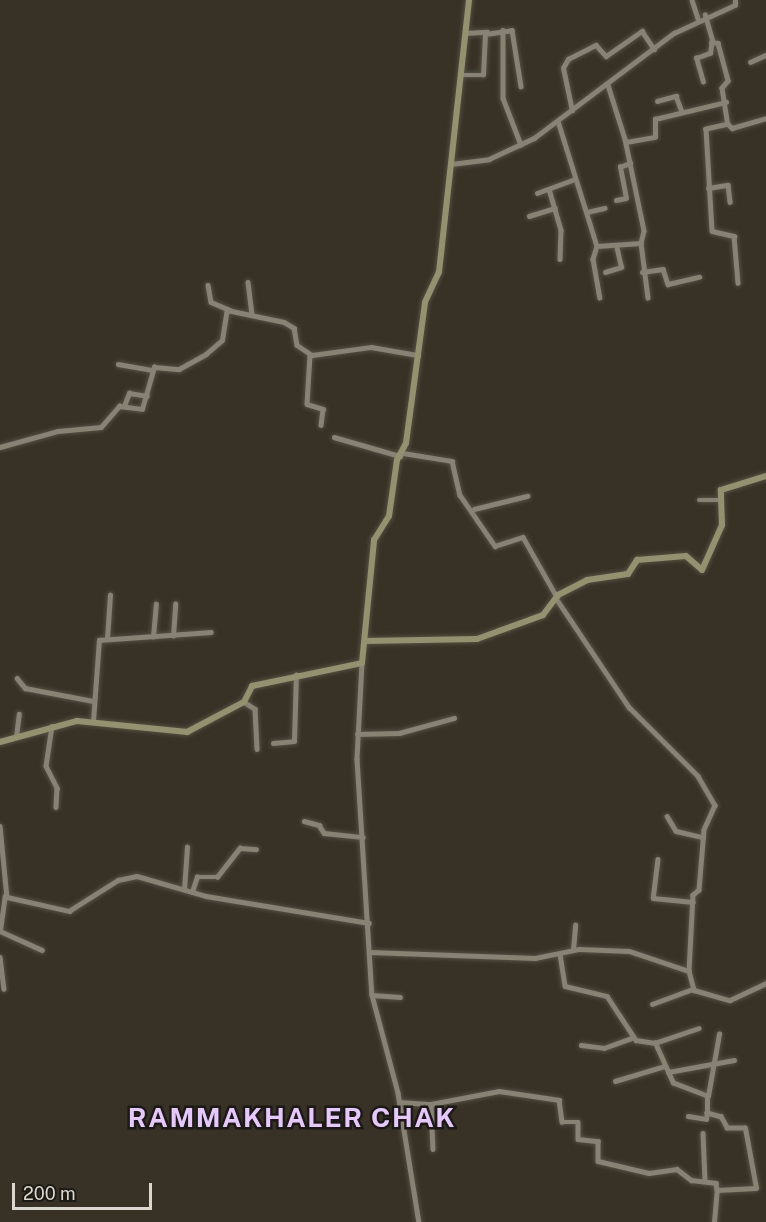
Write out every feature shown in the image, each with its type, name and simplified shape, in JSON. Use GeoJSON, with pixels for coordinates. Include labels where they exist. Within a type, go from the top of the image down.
{"type":"FeatureCollection","features":[{"type":"Feature","properties":{"kind":"street"},"geometry":{"type":"LineString","coordinates":[[419,1222],[400,1102],[372,995],[357,734],[374,540],[389,516],[418,355],[426,296],[439,272],[469,0]]}},
{"type":"Feature","properties":{"kind":"street"},"geometry":{"type":"LineString","coordinates":[[692,0],[698,18]]}},
{"type":"Feature","properties":{"kind":"street"},"geometry":{"type":"LineString","coordinates":[[451,164],[489,159],[521,145],[572,111],[654,48],[698,18],[735,5],[735,0]]}},
{"type":"Feature","properties":{"kind":"street"},"geometry":{"type":"LineString","coordinates":[[703,82],[696,58],[710,52],[711,42],[705,15]]}},
{"type":"Feature","properties":{"kind":"street"},"geometry":{"type":"LineString","coordinates":[[465,33],[503,30],[516,34],[521,86]]}},
{"type":"Feature","properties":{"kind":"street"},"geometry":{"type":"LineString","coordinates":[[503,30],[503,98],[521,145]]}},
{"type":"Feature","properties":{"kind":"street"},"geometry":{"type":"LineString","coordinates":[[572,111],[563,68],[568,59],[596,45],[606,56],[642,31],[654,48]]}},
{"type":"Feature","properties":{"kind":"street"},"geometry":{"type":"LineString","coordinates":[[460,75],[484,74],[487,32]]}},
{"type":"Feature","properties":{"kind":"street"},"geometry":{"type":"LineString","coordinates":[[711,42],[720,46],[728,124],[732,128],[766,118]]}},
{"type":"Feature","properties":{"kind":"street"},"geometry":{"type":"LineString","coordinates":[[750,62],[766,55]]}},
{"type":"Feature","properties":{"kind":"street"},"geometry":{"type":"LineString","coordinates":[[608,85],[626,142],[644,231],[641,243],[642,272],[648,298]]}},
{"type":"Feature","properties":{"kind":"street"},"geometry":{"type":"LineString","coordinates":[[657,101],[676,96],[682,112]]}},
{"type":"Feature","properties":{"kind":"street"},"geometry":{"type":"LineString","coordinates":[[626,142],[653,139],[654,120],[726,102]]}},
{"type":"Feature","properties":{"kind":"street"},"geometry":{"type":"LineString","coordinates":[[558,121],[597,246],[593,259],[600,297]]}},
{"type":"Feature","properties":{"kind":"street"},"geometry":{"type":"LineString","coordinates":[[728,124],[706,129],[708,188],[713,233],[734,236],[738,283]]}},
{"type":"Feature","properties":{"kind":"street"},"geometry":{"type":"LineString","coordinates":[[616,200],[626,198],[620,167],[630,163]]}},
{"type":"Feature","properties":{"kind":"street"},"geometry":{"type":"LineString","coordinates":[[537,193],[575,179]]}},
{"type":"Feature","properties":{"kind":"street"},"geometry":{"type":"LineString","coordinates":[[708,188],[728,185],[730,202]]}},
{"type":"Feature","properties":{"kind":"street"},"geometry":{"type":"LineString","coordinates":[[549,189],[555,208],[560,259]]}},
{"type":"Feature","properties":{"kind":"street"},"geometry":{"type":"LineString","coordinates":[[529,216],[555,208]]}},
{"type":"Feature","properties":{"kind":"street"},"geometry":{"type":"LineString","coordinates":[[587,212],[605,208]]}},
{"type":"Feature","properties":{"kind":"street"},"geometry":{"type":"LineString","coordinates":[[597,246],[641,243]]}},
{"type":"Feature","properties":{"kind":"street"},"geometry":{"type":"LineString","coordinates":[[605,272],[621,267],[616,246]]}},
{"type":"Feature","properties":{"kind":"street"},"geometry":{"type":"LineString","coordinates":[[642,272],[662,269],[668,284],[699,277]]}},
{"type":"Feature","properties":{"kind":"street"},"geometry":{"type":"LineString","coordinates":[[248,282],[252,313]]}},
{"type":"Feature","properties":{"kind":"street"},"geometry":{"type":"LineString","coordinates":[[208,285],[211,302],[230,310],[252,313],[291,325],[297,345],[310,355],[372,347],[418,355]]}},
{"type":"Feature","properties":{"kind":"street"},"geometry":{"type":"LineString","coordinates":[[118,364],[152,370],[179,369],[206,354],[222,340],[230,310]]}},
{"type":"Feature","properties":{"kind":"street"},"geometry":{"type":"LineString","coordinates":[[310,355],[307,404],[323,409],[321,425]]}},
{"type":"Feature","properties":{"kind":"street"},"geometry":{"type":"LineString","coordinates":[[0,447],[58,431],[101,427],[109,411],[124,406],[142,409],[152,370]]}},
{"type":"Feature","properties":{"kind":"street"},"geometry":{"type":"LineString","coordinates":[[124,406],[129,393],[147,396]]}},
{"type":"Feature","properties":{"kind":"street"},"geometry":{"type":"LineString","coordinates":[[334,437],[401,455],[452,461],[460,495],[474,509],[496,546],[522,537],[557,599],[629,706],[702,783],[716,808],[703,837],[699,890],[693,902],[689,971],[693,989]]}},
{"type":"Feature","properties":{"kind":"street"},"geometry":{"type":"LineString","coordinates":[[365,641],[477,639],[543,615],[557,599],[587,580],[628,574],[637,560],[686,556],[694,568],[704,568],[722,525],[720,500],[723,487],[766,476]]}},
{"type":"Feature","properties":{"kind":"street"},"geometry":{"type":"LineString","coordinates":[[474,509],[527,496]]}},
{"type":"Feature","properties":{"kind":"street"},"geometry":{"type":"LineString","coordinates":[[699,500],[720,500]]}},
{"type":"Feature","properties":{"kind":"street"},"geometry":{"type":"LineString","coordinates":[[107,639],[110,595]]}},
{"type":"Feature","properties":{"kind":"street"},"geometry":{"type":"LineString","coordinates":[[153,637],[156,604]]}},
{"type":"Feature","properties":{"kind":"street"},"geometry":{"type":"LineString","coordinates":[[173,636],[175,604]]}},
{"type":"Feature","properties":{"kind":"street"},"geometry":{"type":"LineString","coordinates":[[93,721],[96,646],[107,639],[211,632]]}},
{"type":"Feature","properties":{"kind":"street"},"geometry":{"type":"LineString","coordinates":[[0,742],[52,726],[93,721],[179,734],[244,702],[252,686],[362,663]]}},
{"type":"Feature","properties":{"kind":"street"},"geometry":{"type":"LineString","coordinates":[[273,744],[294,741],[296,675]]}},
{"type":"Feature","properties":{"kind":"street"},"geometry":{"type":"LineString","coordinates":[[17,678],[25,688],[93,701]]}},
{"type":"Feature","properties":{"kind":"street"},"geometry":{"type":"LineString","coordinates":[[244,702],[255,709],[257,749]]}},
{"type":"Feature","properties":{"kind":"street"},"geometry":{"type":"LineString","coordinates":[[16,737],[19,714]]}},
{"type":"Feature","properties":{"kind":"street"},"geometry":{"type":"LineString","coordinates":[[357,734],[399,733],[454,718]]}},
{"type":"Feature","properties":{"kind":"street"},"geometry":{"type":"LineString","coordinates":[[52,726],[46,766],[57,788],[56,807]]}},
{"type":"Feature","properties":{"kind":"street"},"geometry":{"type":"LineString","coordinates":[[667,816],[676,831],[703,837]]}},
{"type":"Feature","properties":{"kind":"street"},"geometry":{"type":"LineString","coordinates":[[304,821],[319,825],[324,833],[363,837]]}},
{"type":"Feature","properties":{"kind":"street"},"geometry":{"type":"LineString","coordinates":[[0,826],[3,899],[0,930],[42,950]]}},
{"type":"Feature","properties":{"kind":"street"},"geometry":{"type":"LineString","coordinates":[[184,890],[186,847]]}},
{"type":"Feature","properties":{"kind":"street"},"geometry":{"type":"LineString","coordinates":[[192,892],[197,877],[217,877],[240,848],[256,849]]}},
{"type":"Feature","properties":{"kind":"street"},"geometry":{"type":"LineString","coordinates":[[658,859],[653,898],[693,902]]}},
{"type":"Feature","properties":{"kind":"street"},"geometry":{"type":"LineString","coordinates":[[3,899],[69,911],[123,878],[155,878],[192,892],[369,923]]}},
{"type":"Feature","properties":{"kind":"street"},"geometry":{"type":"LineString","coordinates":[[573,950],[575,925]]}},
{"type":"Feature","properties":{"kind":"street"},"geometry":{"type":"LineString","coordinates":[[370,952],[560,954],[573,950],[631,952],[689,971]]}},
{"type":"Feature","properties":{"kind":"street"},"geometry":{"type":"LineString","coordinates":[[560,954],[565,986],[607,996],[632,1038]]}},
{"type":"Feature","properties":{"kind":"street"},"geometry":{"type":"LineString","coordinates":[[0,957],[4,989]]}},
{"type":"Feature","properties":{"kind":"street"},"geometry":{"type":"LineString","coordinates":[[652,1004],[693,989],[732,1000],[746,988],[766,983]]}},
{"type":"Feature","properties":{"kind":"street"},"geometry":{"type":"LineString","coordinates":[[372,995],[399,997]]}},
{"type":"Feature","properties":{"kind":"street"},"geometry":{"type":"LineString","coordinates":[[580,1045],[604,1048],[632,1038],[655,1043],[699,1028]]}},
{"type":"Feature","properties":{"kind":"street"},"geometry":{"type":"LineString","coordinates":[[688,1116],[706,1119],[708,1096],[717,1062],[719,1034]]}},
{"type":"Feature","properties":{"kind":"street"},"geometry":{"type":"LineString","coordinates":[[655,1043],[674,1084],[708,1096]]}},
{"type":"Feature","properties":{"kind":"street"},"geometry":{"type":"LineString","coordinates":[[668,1072],[734,1060]]}},
{"type":"Feature","properties":{"kind":"street"},"geometry":{"type":"LineString","coordinates":[[615,1081],[665,1066]]}},
{"type":"Feature","properties":{"kind":"street"},"geometry":{"type":"LineString","coordinates":[[400,1102],[431,1104],[499,1091],[559,1100],[562,1122],[578,1122],[578,1138],[598,1141],[598,1161],[650,1173],[677,1169],[691,1180],[716,1183],[714,1222]]}},
{"type":"Feature","properties":{"kind":"street"},"geometry":{"type":"LineString","coordinates":[[431,1104],[433,1149]]}},
{"type":"Feature","properties":{"kind":"street"},"geometry":{"type":"LineString","coordinates":[[707,1113],[720,1117],[727,1128],[746,1128],[757,1176],[756,1188],[717,1190]]}},
{"type":"Feature","properties":{"kind":"street"},"geometry":{"type":"LineString","coordinates":[[703,1133],[705,1180]]}},
{"type":"Feature","properties":{"kind":"district","name":"RAMMAKHALER CHAK"},"geometry":{"type":"Point","coordinates":[292,1118]}}]}
